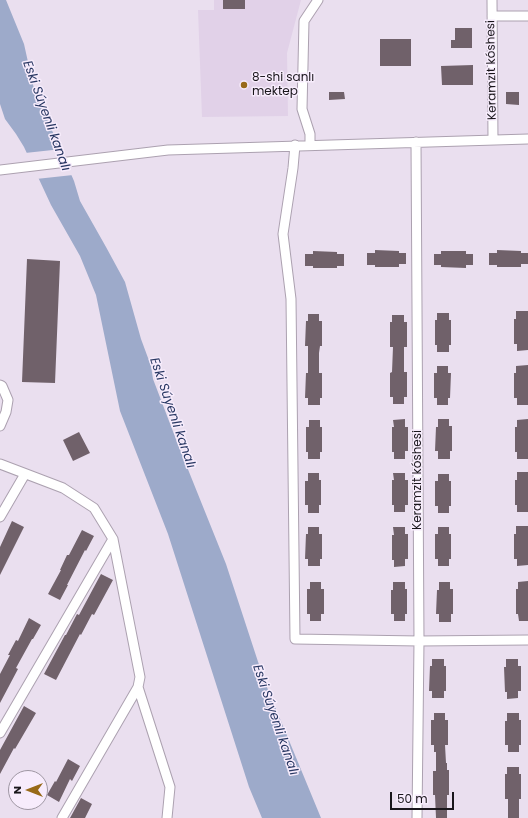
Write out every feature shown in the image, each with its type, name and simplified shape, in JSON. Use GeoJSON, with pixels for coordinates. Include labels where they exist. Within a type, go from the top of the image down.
{"type":"FeatureCollection","features":[{"type":"Feature","properties":{"kind":"street"},"geometry":{"type":"LineString","coordinates":[[310,145],[310,134],[302,109],[304,20],[318,0]]}},
{"type":"Feature","properties":{"kind":"street","name":"Keramzit kóshesi"},"geometry":{"type":"LineString","coordinates":[[492,0],[493,140]]}},
{"type":"Feature","properties":{"kind":"street"},"geometry":{"type":"LineString","coordinates":[[492,16],[528,16]]}},
{"type":"Feature","properties":{"kind":"street"},"geometry":{"type":"LineString","coordinates":[[0,170],[168,150],[528,139]]}},
{"type":"Feature","properties":{"kind":"street","name":"Keramzit kóshesi"},"geometry":{"type":"LineString","coordinates":[[416,142],[419,641],[417,818]]}},
{"type":"Feature","properties":{"kind":"street"},"geometry":{"type":"LineString","coordinates":[[295,146],[283,234],[291,299],[296,639],[419,641],[528,640]]}},
{"type":"Feature","properties":{"kind":"street"},"geometry":{"type":"LineString","coordinates":[[0,385],[2,386],[8,400],[6,412],[0,426]]}},
{"type":"Feature","properties":{"kind":"street"},"geometry":{"type":"LineString","coordinates":[[0,464],[63,488],[94,508],[113,539],[140,677],[138,687],[62,818]]}},
{"type":"Feature","properties":{"kind":"street"},"geometry":{"type":"LineString","coordinates":[[0,517],[25,474]]}},
{"type":"Feature","properties":{"kind":"street"},"geometry":{"type":"LineString","coordinates":[[0,733],[113,539]]}},
{"type":"Feature","properties":{"kind":"street"},"geometry":{"type":"LineString","coordinates":[[138,687],[170,787],[167,818]]}},
{"type":"Feature","properties":{"kind":"shaded area","name":"8-shi sanlı mektep"},"geometry":{"type":"Polygon","coordinates":[[[214,0],[301,0],[287,53],[288,116],[202,117],[198,10],[214,10],[214,0]]]}},
{"type":"Feature","properties":{"kind":"water","name":"Eski Súyenli kanalı"},"geometry":{"type":"Polygon","coordinates":[[[0,0],[6,0],[24,44],[34,89],[74,181],[80,201],[125,282],[141,339],[151,366],[153,379],[226,564],[264,680],[321,818],[262,818],[249,787],[168,534],[120,411],[96,295],[80,256],[51,205],[24,147],[5,119],[0,104],[0,0]]]}},
{"type":"Feature","properties":{"kind":"pier"},"geometry":{"type":"Polygon","coordinates":[[[62,149],[73,175],[36,179],[25,153],[62,149]]]}},
{"type":"Feature","properties":{"kind":"building"},"geometry":{"type":"Polygon","coordinates":[[[223,0],[245,0],[245,9],[223,9],[223,0]]]}},
{"type":"Feature","properties":{"kind":"building"},"geometry":{"type":"Polygon","coordinates":[[[455,28],[472,28],[472,48],[451,48],[451,40],[455,40],[455,28]]]}},
{"type":"Feature","properties":{"kind":"building"},"geometry":{"type":"Polygon","coordinates":[[[380,39],[411,39],[411,66],[380,66],[380,39]]]}},
{"type":"Feature","properties":{"kind":"building"},"geometry":{"type":"Polygon","coordinates":[[[473,65],[473,85],[442,85],[441,66],[473,65]]]}},
{"type":"Feature","properties":{"kind":"building"},"geometry":{"type":"Polygon","coordinates":[[[329,92],[344,92],[345,99],[329,100],[329,92]]]}},
{"type":"Feature","properties":{"kind":"building"},"geometry":{"type":"Polygon","coordinates":[[[506,92],[519,92],[519,105],[506,104],[506,92]]]}},
{"type":"Feature","properties":{"kind":"building"},"geometry":{"type":"Polygon","coordinates":[[[375,250],[399,251],[399,253],[406,253],[406,264],[399,264],[399,267],[375,267],[375,265],[367,265],[367,253],[375,253],[375,250]]]}},
{"type":"Feature","properties":{"kind":"building"},"geometry":{"type":"Polygon","coordinates":[[[497,250],[521,251],[521,253],[528,253],[528,264],[521,264],[521,267],[497,267],[497,265],[489,265],[489,253],[497,253],[497,250]]]}},
{"type":"Feature","properties":{"kind":"building"},"geometry":{"type":"Polygon","coordinates":[[[313,251],[337,252],[337,254],[344,254],[344,266],[337,266],[337,268],[313,268],[313,266],[305,266],[305,254],[313,254],[313,251]]]}},
{"type":"Feature","properties":{"kind":"building"},"geometry":{"type":"Polygon","coordinates":[[[441,251],[466,251],[466,254],[473,254],[473,265],[466,265],[466,268],[441,267],[441,265],[434,265],[434,254],[441,254],[441,251]]]}},
{"type":"Feature","properties":{"kind":"building"},"geometry":{"type":"Polygon","coordinates":[[[27,259],[60,261],[55,383],[22,382],[27,259]]]}},
{"type":"Feature","properties":{"kind":"building"},"geometry":{"type":"Polygon","coordinates":[[[516,311],[528,311],[528,350],[517,351],[517,344],[514,344],[514,319],[516,319],[516,311]]]}},
{"type":"Feature","properties":{"kind":"building"},"geometry":{"type":"Polygon","coordinates":[[[437,313],[449,313],[449,320],[451,320],[451,345],[449,345],[449,352],[437,352],[437,345],[435,345],[435,320],[437,320],[437,313]]]}},
{"type":"Feature","properties":{"kind":"building"},"geometry":{"type":"Polygon","coordinates":[[[308,314],[319,314],[319,321],[322,321],[322,346],[320,346],[319,353],[319,373],[322,373],[322,398],[320,398],[320,405],[308,405],[308,398],[305,398],[306,373],[308,373],[308,346],[305,346],[306,321],[308,321],[308,314]]]}},
{"type":"Feature","properties":{"kind":"building"},"geometry":{"type":"Polygon","coordinates":[[[392,315],[404,315],[404,322],[407,322],[407,347],[404,347],[404,372],[407,372],[407,397],[404,397],[404,404],[393,404],[393,397],[390,397],[390,373],[392,372],[393,347],[390,347],[390,322],[392,322],[392,315]]]}},
{"type":"Feature","properties":{"kind":"building"},"geometry":{"type":"Polygon","coordinates":[[[528,365],[528,405],[517,405],[517,398],[514,398],[514,373],[516,373],[516,366],[528,365]]]}},
{"type":"Feature","properties":{"kind":"building"},"geometry":{"type":"Polygon","coordinates":[[[437,366],[448,366],[448,373],[451,373],[450,398],[448,398],[448,405],[437,405],[437,398],[434,398],[434,373],[437,373],[437,366]]]}},
{"type":"Feature","properties":{"kind":"building"},"geometry":{"type":"Polygon","coordinates":[[[405,419],[405,427],[408,427],[408,451],[405,451],[405,459],[394,459],[394,452],[392,452],[392,427],[394,427],[393,420],[405,419]]]}},
{"type":"Feature","properties":{"kind":"building"},"geometry":{"type":"Polygon","coordinates":[[[438,419],[449,419],[449,426],[452,426],[452,451],[450,451],[450,459],[438,459],[438,451],[435,451],[436,427],[438,427],[438,419]]]}},
{"type":"Feature","properties":{"kind":"building"},"geometry":{"type":"Polygon","coordinates":[[[528,419],[528,459],[517,459],[517,452],[515,452],[515,427],[517,427],[517,420],[528,419]]]}},
{"type":"Feature","properties":{"kind":"building"},"geometry":{"type":"Polygon","coordinates":[[[309,420],[320,420],[320,427],[322,427],[322,452],[320,452],[320,459],[308,459],[308,452],[306,452],[306,427],[309,427],[309,420]]]}},
{"type":"Feature","properties":{"kind":"building"},"geometry":{"type":"Polygon","coordinates":[[[79,432],[90,453],[73,461],[63,440],[79,432]]]}},
{"type":"Feature","properties":{"kind":"building"},"geometry":{"type":"Polygon","coordinates":[[[517,472],[528,472],[528,512],[517,512],[517,505],[515,505],[515,480],[517,480],[517,472]]]}},
{"type":"Feature","properties":{"kind":"building"},"geometry":{"type":"Polygon","coordinates":[[[308,473],[319,473],[319,480],[321,480],[321,505],[319,505],[319,513],[308,513],[308,505],[305,505],[305,481],[308,481],[308,473]]]}},
{"type":"Feature","properties":{"kind":"building"},"geometry":{"type":"Polygon","coordinates":[[[393,473],[405,473],[405,480],[408,480],[408,505],[405,505],[405,512],[394,512],[394,505],[392,505],[392,480],[394,480],[393,473]]]}},
{"type":"Feature","properties":{"kind":"building"},"geometry":{"type":"Polygon","coordinates":[[[438,474],[449,474],[449,481],[451,481],[451,506],[449,506],[449,513],[438,513],[438,506],[435,506],[435,481],[438,481],[438,474]]]}},
{"type":"Feature","properties":{"kind":"building"},"geometry":{"type":"Polygon","coordinates":[[[12,521],[24,527],[0,575],[0,547],[12,521]]]}},
{"type":"Feature","properties":{"kind":"building"},"geometry":{"type":"Polygon","coordinates":[[[516,526],[528,526],[528,565],[517,566],[517,559],[514,559],[514,534],[516,534],[516,526]]]}},
{"type":"Feature","properties":{"kind":"building"},"geometry":{"type":"Polygon","coordinates":[[[308,527],[319,527],[319,534],[322,534],[322,559],[320,559],[320,566],[308,566],[308,559],[305,559],[306,534],[308,534],[308,527]]]}},
{"type":"Feature","properties":{"kind":"building"},"geometry":{"type":"Polygon","coordinates":[[[393,527],[405,527],[405,534],[408,534],[408,559],[405,559],[405,566],[394,567],[394,560],[392,560],[392,535],[394,535],[393,527]]]}},
{"type":"Feature","properties":{"kind":"building"},"geometry":{"type":"Polygon","coordinates":[[[438,527],[449,527],[449,534],[451,534],[451,559],[449,559],[449,566],[438,566],[438,559],[435,559],[435,534],[438,534],[438,527]]]}},
{"type":"Feature","properties":{"kind":"building"},"geometry":{"type":"Polygon","coordinates":[[[82,530],[94,536],[86,551],[85,550],[60,600],[48,594],[67,555],[69,555],[82,530]]]}},
{"type":"Feature","properties":{"kind":"building"},"geometry":{"type":"Polygon","coordinates":[[[101,574],[113,580],[94,615],[92,614],[81,635],[80,634],[56,680],[44,674],[101,574]]]}},
{"type":"Feature","properties":{"kind":"building"},"geometry":{"type":"Polygon","coordinates":[[[528,581],[528,621],[519,621],[518,614],[516,614],[516,589],[518,589],[518,582],[528,581]]]}},
{"type":"Feature","properties":{"kind":"building"},"geometry":{"type":"Polygon","coordinates":[[[310,582],[321,582],[321,589],[324,589],[324,614],[321,614],[321,621],[310,621],[310,614],[307,614],[307,589],[310,589],[310,582]]]}},
{"type":"Feature","properties":{"kind":"building"},"geometry":{"type":"Polygon","coordinates":[[[393,582],[405,582],[405,589],[407,589],[407,614],[405,614],[405,621],[394,621],[394,614],[391,614],[391,590],[393,590],[393,582]]]}},
{"type":"Feature","properties":{"kind":"building"},"geometry":{"type":"Polygon","coordinates":[[[439,582],[450,582],[450,589],[453,589],[453,614],[451,614],[451,622],[439,622],[439,614],[436,614],[437,590],[439,590],[439,582]]]}},
{"type":"Feature","properties":{"kind":"building"},"geometry":{"type":"Polygon","coordinates":[[[29,618],[41,625],[16,668],[18,669],[0,703],[0,674],[10,655],[8,655],[16,640],[18,641],[29,618]]]}},
{"type":"Feature","properties":{"kind":"building"},"geometry":{"type":"Polygon","coordinates":[[[432,659],[444,659],[444,666],[446,666],[446,691],[444,691],[444,698],[432,698],[432,691],[429,691],[430,666],[432,666],[432,659]]]}},
{"type":"Feature","properties":{"kind":"building"},"geometry":{"type":"Polygon","coordinates":[[[506,659],[518,659],[518,666],[521,666],[521,691],[518,691],[518,698],[507,699],[507,692],[505,692],[504,667],[506,667],[506,659]]]}},
{"type":"Feature","properties":{"kind":"building"},"geometry":{"type":"Polygon","coordinates":[[[24,706],[36,713],[0,774],[0,750],[24,706]]]}},
{"type":"Feature","properties":{"kind":"building"},"geometry":{"type":"Polygon","coordinates":[[[434,713],[445,713],[445,720],[448,720],[448,745],[445,745],[447,770],[449,770],[447,818],[436,818],[435,795],[433,795],[433,771],[436,771],[436,752],[434,752],[434,745],[431,745],[431,720],[434,720],[434,713]]]}},
{"type":"Feature","properties":{"kind":"building"},"geometry":{"type":"Polygon","coordinates":[[[507,713],[519,713],[519,720],[521,720],[521,745],[519,745],[519,752],[508,752],[508,745],[505,745],[505,721],[507,721],[507,713]]]}},
{"type":"Feature","properties":{"kind":"building"},"geometry":{"type":"Polygon","coordinates":[[[68,759],[80,766],[72,781],[70,779],[59,802],[48,796],[55,781],[56,782],[68,759]]]}},
{"type":"Feature","properties":{"kind":"building"},"geometry":{"type":"Polygon","coordinates":[[[507,767],[519,767],[519,774],[521,774],[519,818],[508,818],[508,799],[505,799],[505,774],[507,774],[507,767]]]}},
{"type":"Feature","properties":{"kind":"building"},"geometry":{"type":"Polygon","coordinates":[[[81,798],[92,804],[85,818],[70,818],[81,798]]]}},
{"type":"Feature","properties":{"kind":"place","name":"8-shi sanlı mektep"},"geometry":{"type":"Point","coordinates":[244,85]}}]}
